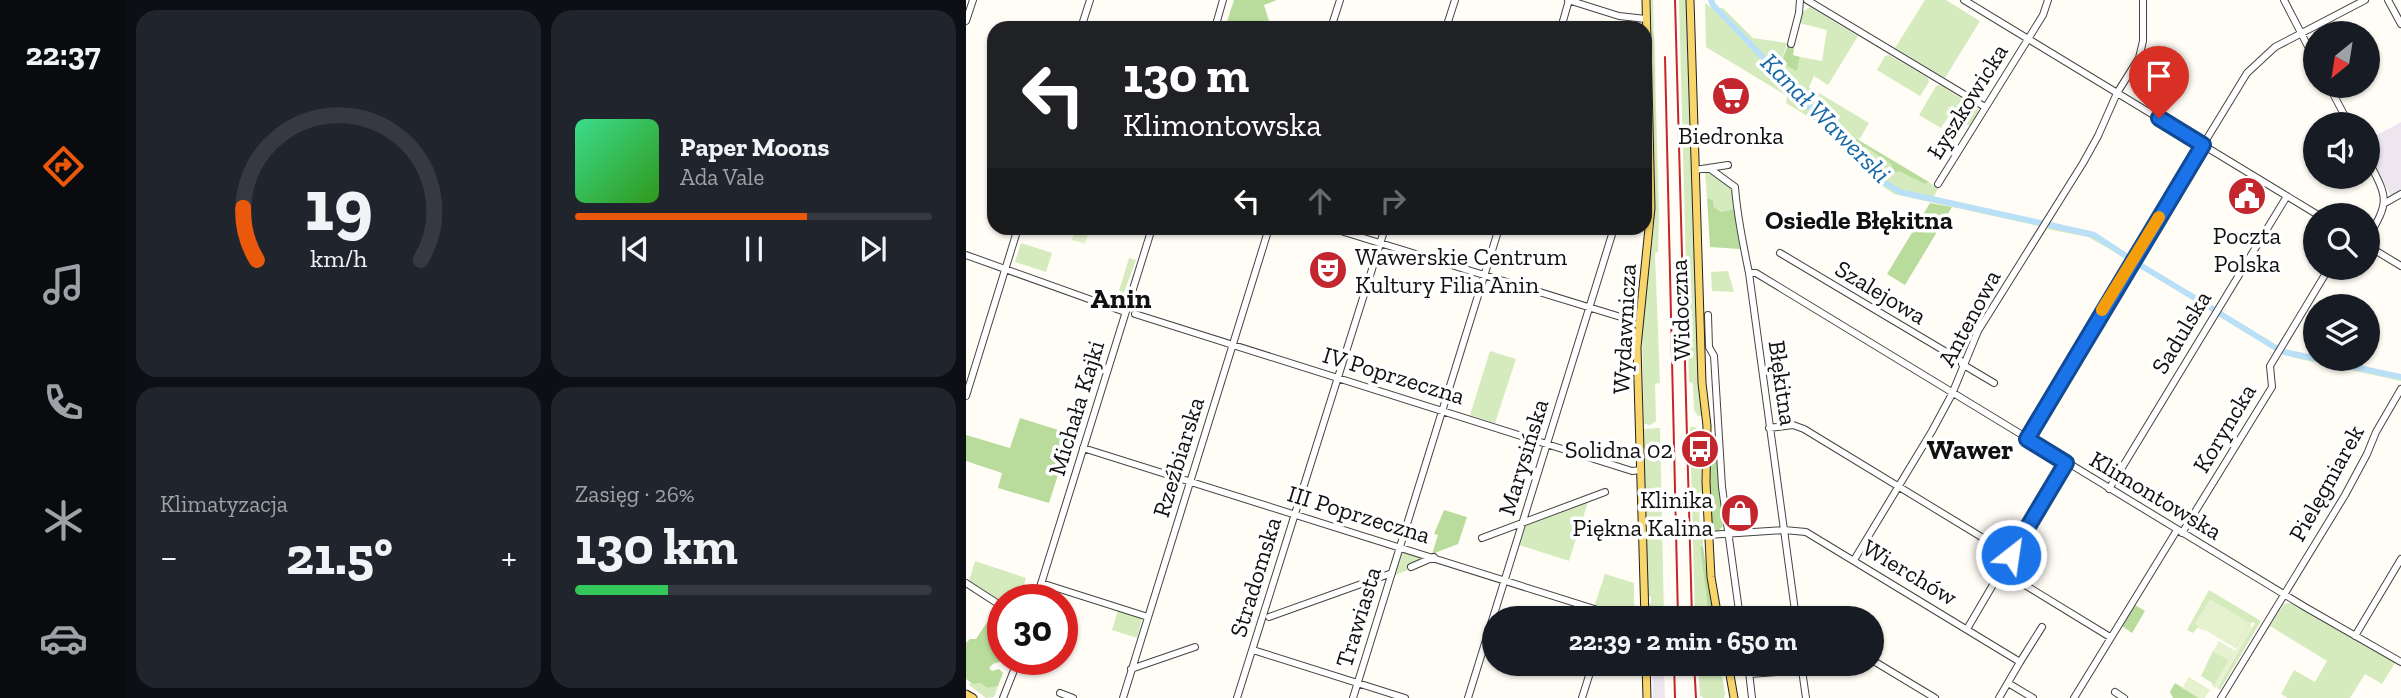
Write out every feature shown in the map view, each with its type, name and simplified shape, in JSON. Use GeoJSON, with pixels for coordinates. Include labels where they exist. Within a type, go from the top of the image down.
{"type":"FeatureCollection","features":[{"type":"Feature","properties":{"kind":"main road","name":"Wydawnicza"},"geometry":{"type":"LineString","coordinates":[[1646,0],[1646,19]]}},
{"type":"Feature","properties":{"kind":"main road","name":"Widoczna"},"geometry":{"type":"LineString","coordinates":[[1690,0],[1702,383],[1707,426],[1708,535],[1716,606]]}},
{"type":"Feature","properties":{"kind":"main road","name":"Wydawnicza"},"geometry":{"type":"LineString","coordinates":[[1645,606],[1638,336],[1650,235]]}},
{"type":"Feature","properties":{"kind":"main road"},"geometry":{"type":"LineString","coordinates":[[1646,676],[1647,698]]}},
{"type":"Feature","properties":{"kind":"main road"},"geometry":{"type":"LineString","coordinates":[[1730,676],[1734,698]]}},
{"type":"Feature","properties":{"kind":"main road"},"geometry":{"type":"LineString","coordinates":[[966,694],[972,698]]}},
{"type":"Feature","properties":{"kind":"street"},"geometry":{"type":"LineString","coordinates":[[966,21],[973,0]]}},
{"type":"Feature","properties":{"kind":"street"},"geometry":{"type":"LineString","coordinates":[[1083,21],[1090,0]]}},
{"type":"Feature","properties":{"kind":"street"},"geometry":{"type":"LineString","coordinates":[[1217,21],[1223,0]]}},
{"type":"Feature","properties":{"kind":"street"},"geometry":{"type":"LineString","coordinates":[[1333,21],[1340,0]]}},
{"type":"Feature","properties":{"kind":"street"},"geometry":{"type":"LineString","coordinates":[[1448,21],[1455,0]]}},
{"type":"Feature","properties":{"kind":"street"},"geometry":{"type":"LineString","coordinates":[[1563,21],[1569,0],[1619,16],[1646,19]]}},
{"type":"Feature","properties":{"kind":"street"},"geometry":{"type":"LineString","coordinates":[[1791,44],[1800,0]]}},
{"type":"Feature","properties":{"kind":"street"},"geometry":{"type":"LineString","coordinates":[[1807,0],[1985,107]]}},
{"type":"Feature","properties":{"kind":"street"},"geometry":{"type":"LineString","coordinates":[[1964,0],[2303,206]]}},
{"type":"Feature","properties":{"kind":"street","name":"Łyszkowicka"},"geometry":{"type":"LineString","coordinates":[[1938,184],[2043,15],[2048,0]]}},
{"type":"Feature","properties":{"kind":"street","name":"Antenowa"},"geometry":{"type":"LineString","coordinates":[[1854,561],[1952,394],[1978,331],[2083,163],[2117,93],[2139,58],[2143,41],[2143,0]]}},
{"type":"Feature","properties":{"kind":"street"},"geometry":{"type":"LineString","coordinates":[[2284,0],[2303,37]]}},
{"type":"Feature","properties":{"kind":"street"},"geometry":{"type":"LineString","coordinates":[[2027,439],[2247,73],[2266,53],[2365,0]]}},
{"type":"Feature","properties":{"kind":"street"},"geometry":{"type":"LineString","coordinates":[[2388,0],[2401,24]]}},
{"type":"Feature","properties":{"kind":"street"},"geometry":{"type":"LineString","coordinates":[[1695,170],[1728,165]]}},
{"type":"Feature","properties":{"kind":"street","name":"Błękitna"},"geometry":{"type":"LineString","coordinates":[[1709,168],[1735,187],[1794,606]]}},
{"type":"Feature","properties":{"kind":"street"},"geometry":{"type":"LineString","coordinates":[[2380,184],[2385,203],[2380,217]]}},
{"type":"Feature","properties":{"kind":"street"},"geometry":{"type":"LineString","coordinates":[[2385,203],[2401,194]]}},
{"type":"Feature","properties":{"kind":"street","name":"Sadulska"},"geometry":{"type":"LineString","coordinates":[[2109,489],[2287,196]]}},
{"type":"Feature","properties":{"kind":"street"},"geometry":{"type":"LineString","coordinates":[[966,396],[1016,235]]}},
{"type":"Feature","properties":{"kind":"street","name":"Michała Kajki"},"geometry":{"type":"LineString","coordinates":[[1041,583],[1150,235]]}},
{"type":"Feature","properties":{"kind":"street","name":"Rzeźbiarska"},"geometry":{"type":"LineString","coordinates":[[1123,698],[1267,235]]}},
{"type":"Feature","properties":{"kind":"street"},"geometry":{"type":"LineString","coordinates":[[1354,235],[1624,318]]}},
{"type":"Feature","properties":{"kind":"street","name":"Stradomska"},"geometry":{"type":"LineString","coordinates":[[1237,698],[1383,235]]}},
{"type":"Feature","properties":{"kind":"street","name":"Trawiasta"},"geometry":{"type":"LineString","coordinates":[[1353,698],[1497,235]]}},
{"type":"Feature","properties":{"kind":"street","name":"Marysińska"},"geometry":{"type":"LineString","coordinates":[[1468,698],[1612,235]]}},
{"type":"Feature","properties":{"kind":"street","name":"Szalejowa"},"geometry":{"type":"LineString","coordinates":[[1780,253],[1994,383]]}},
{"type":"Feature","properties":{"kind":"street"},"geometry":{"type":"LineString","coordinates":[[2380,253],[2401,265]]}},
{"type":"Feature","properties":{"kind":"street"},"geometry":{"type":"LineString","coordinates":[[966,255],[1125,312]]}},
{"type":"Feature","properties":{"kind":"street","name":"Klimontowska"},"geometry":{"type":"LineString","coordinates":[[1749,273],[1756,273],[2109,489],[2401,662]]}},
{"type":"Feature","properties":{"kind":"street","name":"Koryncka"},"geometry":{"type":"LineString","coordinates":[[2074,698],[2110,637],[2272,387],[2270,366],[2322,280]]}},
{"type":"Feature","properties":{"kind":"street","name":"IV Poprzeczna"},"geometry":{"type":"LineString","coordinates":[[1135,314],[1632,471],[1641,470]]}},
{"type":"Feature","properties":{"kind":"street","name":"Widoczna"},"geometry":{"type":"LineString","coordinates":[[1708,315],[1709,347],[1714,356],[1727,533],[1738,606]]}},
{"type":"Feature","properties":{"kind":"street","name":"Pielęgniarek"},"geometry":{"type":"LineString","coordinates":[[2221,698],[2356,475],[2376,432],[2401,389]]}},
{"type":"Feature","properties":{"kind":"street"},"geometry":{"type":"LineString","coordinates":[[1769,428],[1799,426],[2011,555]]}},
{"type":"Feature","properties":{"kind":"street","name":"III Poprzeczna"},"geometry":{"type":"LineString","coordinates":[[1083,448],[1434,557],[1580,606]]}},
{"type":"Feature","properties":{"kind":"street"},"geometry":{"type":"LineString","coordinates":[[1968,629],[2066,463]]}},
{"type":"Feature","properties":{"kind":"street"},"geometry":{"type":"LineString","coordinates":[[1482,538],[1605,492]]}},
{"type":"Feature","properties":{"kind":"street","name":"Wierchów"},"geometry":{"type":"LineString","coordinates":[[1708,535],[1784,530],[1806,532],[2017,660]]}},
{"type":"Feature","properties":{"kind":"street"},"geometry":{"type":"LineString","coordinates":[[1410,567],[1434,557]]}},
{"type":"Feature","properties":{"kind":"street"},"geometry":{"type":"LineString","coordinates":[[2355,636],[2401,559]]}},
{"type":"Feature","properties":{"kind":"street"},"geometry":{"type":"LineString","coordinates":[[2002,571],[2110,637]]}},
{"type":"Feature","properties":{"kind":"street"},"geometry":{"type":"LineString","coordinates":[[1269,617],[1392,573]]}},
{"type":"Feature","properties":{"kind":"street"},"geometry":{"type":"LineString","coordinates":[[966,583],[987,597]]}},
{"type":"Feature","properties":{"kind":"street"},"geometry":{"type":"LineString","coordinates":[[1041,583],[1148,617]]}},
{"type":"Feature","properties":{"kind":"street"},"geometry":{"type":"LineString","coordinates":[[1999,698],[2017,660],[2042,627]]}},
{"type":"Feature","properties":{"kind":"street"},"geometry":{"type":"LineString","coordinates":[[1131,669],[1195,647]]}},
{"type":"Feature","properties":{"kind":"street"},"geometry":{"type":"LineString","coordinates":[[1253,650],[1405,698]]}},
{"type":"Feature","properties":{"kind":"street"},"geometry":{"type":"LineString","coordinates":[[1884,667],[1934,698]]}},
{"type":"Feature","properties":{"kind":"street"},"geometry":{"type":"LineString","coordinates":[[1003,698],[1012,675]]}},
{"type":"Feature","properties":{"kind":"street"},"geometry":{"type":"LineString","coordinates":[[1582,698],[1589,676]]}},
{"type":"Feature","properties":{"kind":"street"},"geometry":{"type":"LineString","coordinates":[[1750,676],[1752,698]]}},
{"type":"Feature","properties":{"kind":"street"},"geometry":{"type":"LineString","coordinates":[[1803,676],[1806,698]]}},
{"type":"Feature","properties":{"kind":"street"},"geometry":{"type":"LineString","coordinates":[[2008,683],[2033,698]]}},
{"type":"Feature","properties":{"kind":"street"},"geometry":{"type":"LineString","coordinates":[[2115,692],[2124,698]]}},
{"type":"Feature","properties":{"kind":"street"},"geometry":{"type":"LineString","coordinates":[[1060,693],[1073,698]]}},
{"type":"Feature","properties":{"kind":"shaded area"},"geometry":{"type":"Polygon","coordinates":[[[2401,122],[2401,190],[2391,196],[2380,175],[2380,133],[2401,122]]]}},
{"type":"Feature","properties":{"kind":"shaded area"},"geometry":{"type":"Polygon","coordinates":[[[1652,676],[1664,676],[1665,698],[1653,698],[1652,676]]]}},
{"type":"Feature","properties":{"kind":"green space"},"geometry":{"type":"Polygon","coordinates":[[[1234,0],[1277,0],[1264,5],[1269,21],[1227,21],[1234,0]]]}},
{"type":"Feature","properties":{"kind":"green space"},"geometry":{"type":"Polygon","coordinates":[[[1650,0],[1653,0],[1659,216],[1658,252],[1655,253],[1660,383],[1655,384],[1656,421],[1650,425],[1644,424],[1642,332],[1655,217],[1650,0]]]}},
{"type":"Feature","properties":{"kind":"green space"},"geometry":{"type":"Polygon","coordinates":[[[1679,0],[1686,0],[1693,242],[1702,415],[1698,416],[1694,410],[1693,383],[1689,382],[1679,0]]]}},
{"type":"Feature","properties":{"kind":"green space"},"geometry":{"type":"Polygon","coordinates":[[[1925,0],[1946,0],[1980,21],[1945,78],[1895,48],[1925,0]]]}},
{"type":"Feature","properties":{"kind":"green space"},"geometry":{"type":"Polygon","coordinates":[[[1705,3],[1713,9],[1723,8],[1753,38],[1787,43],[1781,63],[1797,70],[1800,57],[1822,61],[1827,30],[1799,23],[1801,13],[1810,7],[1858,36],[1828,85],[1814,76],[1809,87],[1869,123],[1859,140],[1836,126],[1834,129],[1854,148],[1866,147],[1899,170],[1925,184],[1929,182],[1938,189],[1933,198],[2041,221],[2038,226],[1894,194],[1872,179],[1817,122],[1786,103],[1787,96],[1706,47],[1705,3]]]}},
{"type":"Feature","properties":{"kind":"green space"},"geometry":{"type":"Polygon","coordinates":[[[1787,47],[1794,48],[1793,55],[1800,57],[1797,71],[1781,63],[1787,47]]]}},
{"type":"Feature","properties":{"kind":"green space"},"geometry":{"type":"Polygon","coordinates":[[[1889,55],[1928,78],[1929,82],[1920,96],[1877,70],[1885,56],[1889,55]]]}},
{"type":"Feature","properties":{"kind":"green space"},"geometry":{"type":"Polygon","coordinates":[[[1940,85],[1978,109],[1971,127],[1950,114],[1941,128],[1919,115],[1936,86],[1940,85]]]}},
{"type":"Feature","properties":{"kind":"green space"},"geometry":{"type":"Polygon","coordinates":[[[1835,126],[1929,182],[1925,184],[1899,171],[1892,174],[1889,172],[1892,165],[1866,147],[1854,148],[1834,129],[1835,126]]]}},
{"type":"Feature","properties":{"kind":"green space"},"geometry":{"type":"Polygon","coordinates":[[[1705,171],[1732,186],[1734,209],[1721,212],[1714,207],[1713,200],[1707,198],[1705,171]]]}},
{"type":"Feature","properties":{"kind":"green space"},"geometry":{"type":"Polygon","coordinates":[[[1707,198],[1713,200],[1714,207],[1721,212],[1734,209],[1740,249],[1710,247],[1707,198]]]}},
{"type":"Feature","properties":{"kind":"green space"},"geometry":{"type":"Polygon","coordinates":[[[1930,203],[1952,207],[1905,285],[1887,274],[1930,203]]]}},
{"type":"Feature","properties":{"kind":"green space"},"geometry":{"type":"Polygon","coordinates":[[[2051,223],[2091,231],[2131,256],[2129,260],[2088,237],[2047,229],[2051,223]]]}},
{"type":"Feature","properties":{"kind":"green space"},"geometry":{"type":"Polygon","coordinates":[[[1074,235],[1088,235],[1085,244],[1072,240],[1074,235]]]}},
{"type":"Feature","properties":{"kind":"green space"},"geometry":{"type":"Polygon","coordinates":[[[1021,243],[1052,253],[1046,272],[1015,262],[1021,243]]]}},
{"type":"Feature","properties":{"kind":"green space"},"geometry":{"type":"Polygon","coordinates":[[[1129,258],[1136,260],[1120,303],[1116,301],[1129,258]]]}},
{"type":"Feature","properties":{"kind":"green space"},"geometry":{"type":"Polygon","coordinates":[[[2136,260],[2215,308],[2212,312],[2134,263],[2136,260]]]}},
{"type":"Feature","properties":{"kind":"green space"},"geometry":{"type":"Polygon","coordinates":[[[1728,271],[1734,292],[1712,291],[1711,272],[1728,271]]]}},
{"type":"Feature","properties":{"kind":"green space"},"geometry":{"type":"Polygon","coordinates":[[[2221,312],[2277,346],[2275,350],[2219,315],[2221,312]]]}},
{"type":"Feature","properties":{"kind":"green space"},"geometry":{"type":"Polygon","coordinates":[[[2283,350],[2303,356],[2303,360],[2295,358],[2281,352],[2283,350]]]}},
{"type":"Feature","properties":{"kind":"green space"},"geometry":{"type":"Polygon","coordinates":[[[1490,351],[1516,359],[1495,423],[1470,415],[1490,351]]]}},
{"type":"Feature","properties":{"kind":"green space"},"geometry":{"type":"Polygon","coordinates":[[[2355,371],[2380,371],[2401,375],[2401,381],[2355,371]]]}},
{"type":"Feature","properties":{"kind":"green space"},"geometry":{"type":"Polygon","coordinates":[[[1020,418],[1071,434],[1049,503],[998,488],[1002,473],[966,461],[966,435],[1010,448],[1020,418]]]}},
{"type":"Feature","properties":{"kind":"green space"},"geometry":{"type":"Polygon","coordinates":[[[1690,427],[1695,427],[1699,435],[1702,492],[1699,493],[1700,534],[1703,534],[1703,546],[1700,547],[1707,606],[1695,606],[1690,427]]]}},
{"type":"Feature","properties":{"kind":"green space"},"geometry":{"type":"Polygon","coordinates":[[[1660,428],[1664,606],[1649,606],[1651,597],[1648,596],[1644,429],[1660,428]]]}},
{"type":"Feature","properties":{"kind":"green space"},"geometry":{"type":"Polygon","coordinates":[[[1711,449],[1717,449],[1723,526],[1718,531],[1711,525],[1711,449]]]}},
{"type":"Feature","properties":{"kind":"green space"},"geometry":{"type":"Polygon","coordinates":[[[1588,502],[1569,561],[1519,545],[1525,526],[1588,502]]]}},
{"type":"Feature","properties":{"kind":"green space"},"geometry":{"type":"Polygon","coordinates":[[[1444,510],[1467,517],[1458,544],[1432,554],[1438,535],[1434,534],[1444,510]]]}},
{"type":"Feature","properties":{"kind":"green space"},"geometry":{"type":"Polygon","coordinates":[[[1703,546],[1711,606],[1707,606],[1700,547],[1703,546]]]}},
{"type":"Feature","properties":{"kind":"green space"},"geometry":{"type":"Polygon","coordinates":[[[1402,550],[1426,558],[1411,569],[1395,575],[1402,550]]]}},
{"type":"Feature","properties":{"kind":"green space"},"geometry":{"type":"Polygon","coordinates":[[[975,561],[1026,578],[1024,584],[987,584],[987,593],[969,581],[975,561]]]}},
{"type":"Feature","properties":{"kind":"green space"},"geometry":{"type":"Polygon","coordinates":[[[1605,574],[1634,583],[1634,606],[1594,606],[1605,574]]]}},
{"type":"Feature","properties":{"kind":"green space"},"geometry":{"type":"Polygon","coordinates":[[[2209,590],[2261,621],[2220,690],[2217,688],[2255,623],[2252,622],[2236,648],[2196,623],[2206,632],[2198,627],[2193,633],[2187,630],[2209,590]]]}},
{"type":"Feature","properties":{"kind":"green space"},"geometry":{"type":"Polygon","coordinates":[[[2210,599],[2250,623],[2235,648],[2195,624],[2210,599]]]}},
{"type":"Feature","properties":{"kind":"green space"},"geometry":{"type":"Polygon","coordinates":[[[2290,603],[2395,663],[2382,684],[2365,674],[2350,698],[2288,698],[2281,694],[2294,670],[2315,682],[2327,661],[2270,626],[2284,604],[2290,603]]]}},
{"type":"Feature","properties":{"kind":"green space"},"geometry":{"type":"Polygon","coordinates":[[[2135,605],[2145,611],[2132,633],[2122,626],[2135,605]]]}},
{"type":"Feature","properties":{"kind":"green space"},"geometry":{"type":"Polygon","coordinates":[[[1118,610],[1142,618],[1137,638],[1112,630],[1118,610]]]}},
{"type":"Feature","properties":{"kind":"green space"},"geometry":{"type":"Polygon","coordinates":[[[987,622],[987,675],[1002,675],[998,686],[988,688],[966,679],[966,643],[970,639],[976,639],[987,622]]]}},
{"type":"Feature","properties":{"kind":"green space"},"geometry":{"type":"Polygon","coordinates":[[[2250,625],[2253,627],[2216,688],[2213,687],[2229,660],[2213,651],[2219,641],[2235,651],[2250,625]]]}},
{"type":"Feature","properties":{"kind":"green space"},"geometry":{"type":"Polygon","coordinates":[[[2213,651],[2229,660],[2213,687],[2212,683],[2201,676],[2213,651]]]}},
{"type":"Feature","properties":{"kind":"green space"},"geometry":{"type":"Polygon","coordinates":[[[1699,676],[1722,676],[1724,698],[1700,696],[1699,676]]]}},
{"type":"Feature","properties":{"kind":"green space"},"geometry":{"type":"Polygon","coordinates":[[[2189,677],[2210,690],[2205,698],[2199,698],[2182,688],[2189,677]]]}},
{"type":"Feature","properties":{"kind":"green space"},"geometry":{"type":"Polygon","coordinates":[[[971,682],[988,688],[998,686],[994,697],[986,698],[969,685],[971,682]]]}},
{"type":"Feature","properties":{"kind":"green space"},"geometry":{"type":"Polygon","coordinates":[[[2175,683],[2199,698],[2173,698],[2170,692],[2175,683]]]}},
{"type":"Feature","properties":{"kind":"waterway","name":"Kanał Wawerski"},"geometry":{"type":"LineString","coordinates":[[1711,0],[1879,179],[1900,192],[2041,223]]}},
{"type":"Feature","properties":{"kind":"waterway","name":"Kanał Wawerski"},"geometry":{"type":"LineString","coordinates":[[2050,225],[2094,235],[2129,258]]}},
{"type":"Feature","properties":{"kind":"waterway","name":"Kanał Wawerski"},"geometry":{"type":"LineString","coordinates":[[2135,262],[2213,309]]}},
{"type":"Feature","properties":{"kind":"waterway","name":"Kanał Wawerski"},"geometry":{"type":"LineString","coordinates":[[2219,313],[2276,348]]}},
{"type":"Feature","properties":{"kind":"waterway","name":"Kanał Wawerski"},"geometry":{"type":"LineString","coordinates":[[2284,352],[2401,377]]}},
{"type":"Feature","properties":{"kind":"railway"},"geometry":{"type":"LineString","coordinates":[[1675,0],[1692,606]]}},
{"type":"Feature","properties":{"kind":"railway"},"geometry":{"type":"LineString","coordinates":[[1665,57],[1678,606]]}},
{"type":"Feature","properties":{"kind":"railway"},"geometry":{"type":"LineString","coordinates":[[1674,676],[1675,698]]}},
{"type":"Feature","properties":{"kind":"railway"},"geometry":{"type":"LineString","coordinates":[[1695,676],[1696,698]]}},
{"type":"Feature","properties":{"kind":"slow traffic"},"geometry":{"type":"LineString","coordinates":[[2102,310],[2159,217]]}},
{"type":"Feature","properties":{"kind":"place","name":"Biedronka"},"geometry":{"type":"Point","coordinates":[1731,96]}},
{"type":"Feature","properties":{"kind":"place","name":"Poczta Polska"},"geometry":{"type":"Point","coordinates":[2247,196]}},
{"type":"Feature","properties":{"kind":"place","name":"Wawerskie Centrum Kultury Filia Anin"},"geometry":{"type":"Point","coordinates":[1328,270]}},
{"type":"Feature","properties":{"kind":"place","name":"Solidna 02"},"geometry":{"type":"Point","coordinates":[1700,449]}},
{"type":"Feature","properties":{"kind":"place","name":"Klinika Piękna Kalina"},"geometry":{"type":"Point","coordinates":[1740,513]}},
{"type":"Feature","properties":{"kind":"district","name":"Osiedle Błękitna"},"geometry":{"type":"Point","coordinates":[1859,220]}},
{"type":"Feature","properties":{"kind":"district","name":"Anin"},"geometry":{"type":"Point","coordinates":[1121,298]}},
{"type":"Feature","properties":{"kind":"district","name":"Wawer"},"geometry":{"type":"Point","coordinates":[1970,449]}},
{"type":"Feature","properties":{"kind":"route"},"geometry":{"type":"LineString","coordinates":[[2011,555],[2066,463],[2027,439],[2203,145],[2159,118]]}}]}
